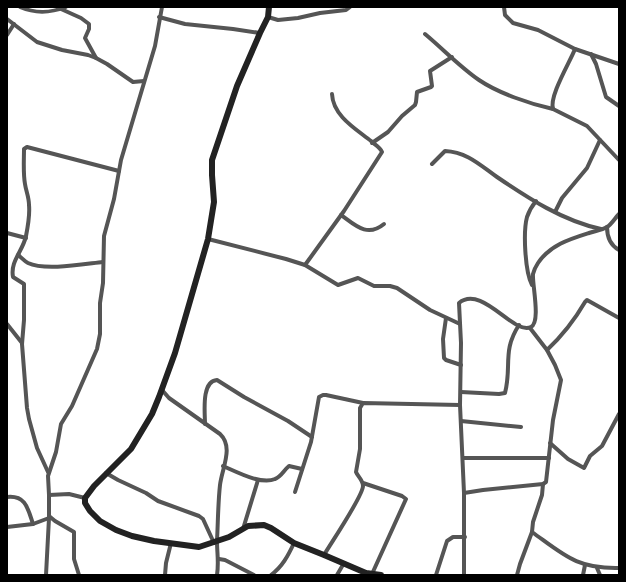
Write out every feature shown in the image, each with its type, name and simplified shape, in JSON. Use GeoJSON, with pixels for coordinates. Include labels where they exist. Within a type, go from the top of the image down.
{"type":"FeatureCollection","features":[{"type":"Feature","properties":{"kind":"street"},"geometry":{"type":"LineString","coordinates":[[20,7],[34,12],[47,13],[66,7]]}},
{"type":"Feature","properties":{"kind":"street"},"geometry":{"type":"LineString","coordinates":[[46,575],[49,517],[48,472],[56,452],[61,424],[72,406],[97,350],[100,334],[100,303],[103,283],[104,236],[114,199],[119,171],[155,46],[162,7]]}},
{"type":"Feature","properties":{"kind":"street"},"geometry":{"type":"LineString","coordinates":[[269,7],[268,17],[232,99],[212,160],[214,202],[208,239],[175,353],[162,390],[152,414],[140,436],[125,456],[94,486],[85,498],[85,503],[90,511],[100,521],[116,530],[132,536],[199,548],[216,543],[252,525],[264,525],[277,531],[294,543],[372,574],[381,575]]}},
{"type":"Feature","properties":{"kind":"street"},"geometry":{"type":"LineString","coordinates":[[268,17],[278,20],[285,20],[320,13],[346,10],[350,7]]}},
{"type":"Feature","properties":{"kind":"street"},"geometry":{"type":"LineString","coordinates":[[504,7],[505,15],[513,23],[547,34],[575,49],[619,64]]}},
{"type":"Feature","properties":{"kind":"street"},"geometry":{"type":"LineString","coordinates":[[61,9],[81,18],[88,24],[89,29],[85,38],[96,58]]}},
{"type":"Feature","properties":{"kind":"street"},"geometry":{"type":"LineString","coordinates":[[159,17],[185,24],[260,33]]}},
{"type":"Feature","properties":{"kind":"street"},"geometry":{"type":"LineString","coordinates":[[7,19],[34,40],[62,50],[88,55],[107,64],[131,81],[144,81]]}},
{"type":"Feature","properties":{"kind":"street"},"geometry":{"type":"LineString","coordinates":[[7,35],[14,24]]}},
{"type":"Feature","properties":{"kind":"street"},"geometry":{"type":"LineString","coordinates":[[425,34],[480,81],[531,103],[553,109],[587,126],[619,160]]}},
{"type":"Feature","properties":{"kind":"street"},"geometry":{"type":"LineString","coordinates":[[553,109],[552,103],[555,92],[575,49]]}},
{"type":"Feature","properties":{"kind":"street"},"geometry":{"type":"LineString","coordinates":[[591,54],[596,64],[606,97],[619,106]]}},
{"type":"Feature","properties":{"kind":"street"},"geometry":{"type":"LineString","coordinates":[[372,143],[388,132],[402,116],[414,106],[418,92],[432,87],[430,71],[452,57]]}},
{"type":"Feature","properties":{"kind":"street"},"geometry":{"type":"LineString","coordinates":[[305,265],[382,152],[382,150],[346,121],[336,107],[332,94]]}},
{"type":"Feature","properties":{"kind":"street"},"geometry":{"type":"LineString","coordinates":[[555,212],[562,198],[587,168],[600,140]]}},
{"type":"Feature","properties":{"kind":"street"},"geometry":{"type":"LineString","coordinates":[[48,472],[37,448],[29,419],[22,344],[24,284],[13,277],[13,265],[26,238],[29,207],[29,197],[24,179],[24,149],[25,147],[119,171]]}},
{"type":"Feature","properties":{"kind":"street"},"geometry":{"type":"LineString","coordinates":[[432,164],[445,151],[471,158],[496,176],[555,212],[585,226],[601,229]]}},
{"type":"Feature","properties":{"kind":"street"},"geometry":{"type":"LineString","coordinates":[[533,287],[528,275],[526,258],[526,223],[527,216],[536,201]]}},
{"type":"Feature","properties":{"kind":"street"},"geometry":{"type":"LineString","coordinates":[[341,214],[358,227],[367,230],[376,229],[384,224]]}},
{"type":"Feature","properties":{"kind":"street"},"geometry":{"type":"LineString","coordinates":[[530,328],[534,325],[536,317],[533,287],[534,270],[538,262],[550,251],[567,241],[607,227],[619,214]]}},
{"type":"Feature","properties":{"kind":"street"},"geometry":{"type":"LineString","coordinates":[[607,227],[608,237],[614,247],[619,250]]}},
{"type":"Feature","properties":{"kind":"street"},"geometry":{"type":"LineString","coordinates":[[7,233],[26,238]]}},
{"type":"Feature","properties":{"kind":"street"},"geometry":{"type":"LineString","coordinates":[[208,239],[305,265],[338,285],[358,278],[374,286],[394,287],[430,310],[460,324]]}},
{"type":"Feature","properties":{"kind":"street"},"geometry":{"type":"LineString","coordinates":[[18,255],[27,262],[40,265],[67,266],[103,262]]}},
{"type":"Feature","properties":{"kind":"street"},"geometry":{"type":"LineString","coordinates":[[464,575],[465,537],[460,405],[461,365],[459,303],[464,299],[470,298],[485,303],[519,325],[530,328],[547,350],[555,365],[561,383],[550,443],[546,482],[543,484],[542,495],[533,522],[532,532],[517,575]]}},
{"type":"Feature","properties":{"kind":"street"},"geometry":{"type":"LineString","coordinates":[[547,350],[564,335],[587,300],[619,318]]}},
{"type":"Feature","properties":{"kind":"street"},"geometry":{"type":"LineString","coordinates":[[446,318],[443,339],[444,358],[461,365]]}},
{"type":"Feature","properties":{"kind":"street"},"geometry":{"type":"LineString","coordinates":[[7,324],[22,344]]}},
{"type":"Feature","properties":{"kind":"street"},"geometry":{"type":"LineString","coordinates":[[461,392],[505,393],[509,372],[509,346],[519,325]]}},
{"type":"Feature","properties":{"kind":"street"},"geometry":{"type":"LineString","coordinates":[[205,424],[206,390],[211,382],[217,380],[244,397],[288,421],[312,437]]}},
{"type":"Feature","properties":{"kind":"street"},"geometry":{"type":"LineString","coordinates":[[162,390],[169,398],[220,434],[226,441],[227,450],[220,485],[216,543],[219,559],[217,575]]}},
{"type":"Feature","properties":{"kind":"street"},"geometry":{"type":"LineString","coordinates":[[295,492],[312,437],[316,409],[320,396],[326,395],[363,403],[460,405]]}},
{"type":"Feature","properties":{"kind":"street"},"geometry":{"type":"LineString","coordinates":[[363,403],[360,408],[360,449],[356,472],[363,483],[402,496],[406,499],[372,574]]}},
{"type":"Feature","properties":{"kind":"street"},"geometry":{"type":"LineString","coordinates":[[550,443],[568,459],[584,468],[590,456],[602,446],[619,414]]}},
{"type":"Feature","properties":{"kind":"street"},"geometry":{"type":"LineString","coordinates":[[461,421],[522,427]]}},
{"type":"Feature","properties":{"kind":"street"},"geometry":{"type":"LineString","coordinates":[[463,458],[549,458]]}},
{"type":"Feature","properties":{"kind":"street"},"geometry":{"type":"LineString","coordinates":[[223,466],[258,480],[274,479],[289,466],[302,469]]}},
{"type":"Feature","properties":{"kind":"street"},"geometry":{"type":"LineString","coordinates":[[106,474],[146,493],[158,501],[199,516],[203,519],[216,543]]}},
{"type":"Feature","properties":{"kind":"street"},"geometry":{"type":"LineString","coordinates":[[243,529],[258,480]]}},
{"type":"Feature","properties":{"kind":"street"},"geometry":{"type":"LineString","coordinates":[[324,555],[356,502],[362,490],[363,483]]}},
{"type":"Feature","properties":{"kind":"street"},"geometry":{"type":"LineString","coordinates":[[464,493],[543,484]]}},
{"type":"Feature","properties":{"kind":"street"},"geometry":{"type":"LineString","coordinates":[[49,495],[69,494],[85,498]]}},
{"type":"Feature","properties":{"kind":"street"},"geometry":{"type":"LineString","coordinates":[[7,498],[18,497],[22,500],[29,511],[33,524]]}},
{"type":"Feature","properties":{"kind":"street"},"geometry":{"type":"LineString","coordinates":[[7,527],[33,524],[49,517]]}},
{"type":"Feature","properties":{"kind":"street"},"geometry":{"type":"LineString","coordinates":[[49,517],[74,532],[74,559],[79,575]]}},
{"type":"Feature","properties":{"kind":"street"},"geometry":{"type":"LineString","coordinates":[[532,532],[566,557],[585,565],[598,568],[619,568]]}},
{"type":"Feature","properties":{"kind":"street"},"geometry":{"type":"LineString","coordinates":[[436,575],[447,540],[453,537],[465,537]]}},
{"type":"Feature","properties":{"kind":"street"},"geometry":{"type":"LineString","coordinates":[[165,575],[166,563],[171,543]]}},
{"type":"Feature","properties":{"kind":"street"},"geometry":{"type":"LineString","coordinates":[[271,575],[281,566],[290,553],[294,543]]}},
{"type":"Feature","properties":{"kind":"street"},"geometry":{"type":"LineString","coordinates":[[219,559],[254,575]]}},
{"type":"Feature","properties":{"kind":"street"},"geometry":{"type":"LineString","coordinates":[[337,575],[344,563]]}},
{"type":"Feature","properties":{"kind":"street"},"geometry":{"type":"LineString","coordinates":[[583,575],[585,565]]}},
{"type":"Feature","properties":{"kind":"street"},"geometry":{"type":"LineString","coordinates":[[598,568],[600,575]]}}]}
